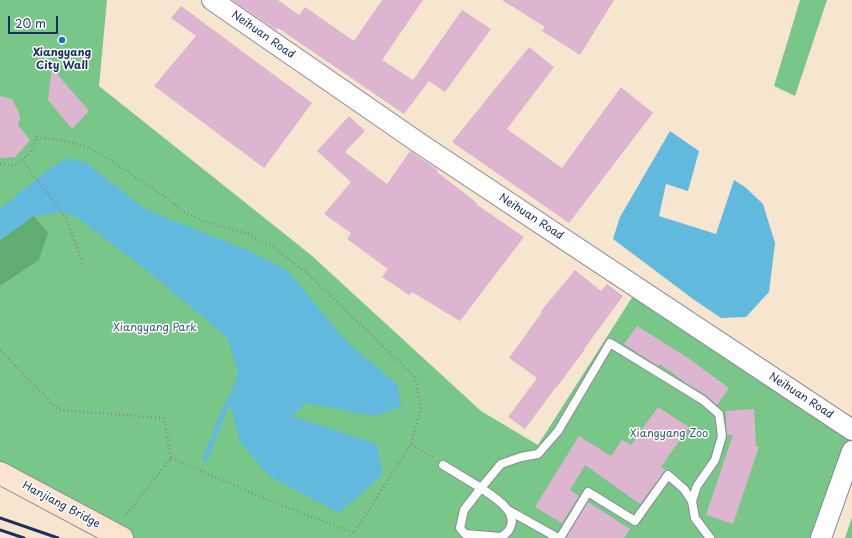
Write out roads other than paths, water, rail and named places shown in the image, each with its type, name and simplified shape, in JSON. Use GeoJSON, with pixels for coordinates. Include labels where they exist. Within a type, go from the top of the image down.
{"type":"FeatureCollection","features":[{"type":"Feature","properties":{"kind":"main road","name":"Hanjiang Bridge"},"geometry":{"type":"LineString","coordinates":[[0,473],[123,528]]}},
{"type":"Feature","properties":{"kind":"street","name":"Neihuan Road"},"geometry":{"type":"LineString","coordinates":[[212,0],[422,145],[852,430]]}},
{"type":"Feature","properties":{"kind":"street"},"geometry":{"type":"LineString","coordinates":[[821,538],[852,451]]}},
{"type":"Feature","properties":{"kind":"lane"},"geometry":{"type":"LineString","coordinates":[[443,465],[481,488],[501,502],[508,510],[512,520],[510,529],[501,537],[464,536],[460,528],[464,510],[481,488],[501,464],[521,456],[538,454],[558,431],[610,343],[703,400],[719,414],[722,436],[715,460],[697,486],[692,501]]}},
{"type":"Feature","properties":{"kind":"lane"},"geometry":{"type":"LineString","coordinates":[[508,510],[559,538],[588,492],[635,521],[668,475],[684,489],[692,501],[695,518],[710,538]]}},
{"type":"Feature","properties":{"kind":"water"},"geometry":{"type":"Polygon","coordinates":[[[670,131],[699,151],[688,191],[666,184],[659,216],[716,234],[734,180],[745,187],[763,204],[775,243],[769,292],[746,317],[721,318],[613,239],[620,217],[670,131]]]}},
{"type":"Feature","properties":{"kind":"water"},"geometry":{"type":"Polygon","coordinates":[[[67,158],[85,162],[145,209],[247,250],[287,270],[346,341],[398,385],[401,407],[374,416],[306,403],[292,416],[377,444],[383,474],[339,513],[269,476],[240,442],[229,399],[238,372],[227,337],[145,269],[75,216],[61,212],[34,216],[0,240],[0,209],[46,171],[67,158]]]}},
{"type":"Feature","properties":{"kind":"waterway"},"geometry":{"type":"LineString","coordinates":[[205,459],[229,399]]}},
{"type":"Feature","properties":{"kind":"railway"},"geometry":{"type":"LineString","coordinates":[[0,518],[58,538]]}},
{"type":"Feature","properties":{"kind":"railway"},"geometry":{"type":"LineString","coordinates":[[0,530],[24,538]]}},
{"type":"Feature","properties":{"kind":"place","name":"Xiangyang City Wall"},"geometry":{"type":"Point","coordinates":[62,40]}},
{"type":"Feature","properties":{"kind":"park label","name":"Xiangyang Park"},"geometry":{"type":"Point","coordinates":[155,328]}},
{"type":"Feature","properties":{"kind":"park label","name":"Xiangyang Zoo"},"geometry":{"type":"Point","coordinates":[669,434]}}]}
